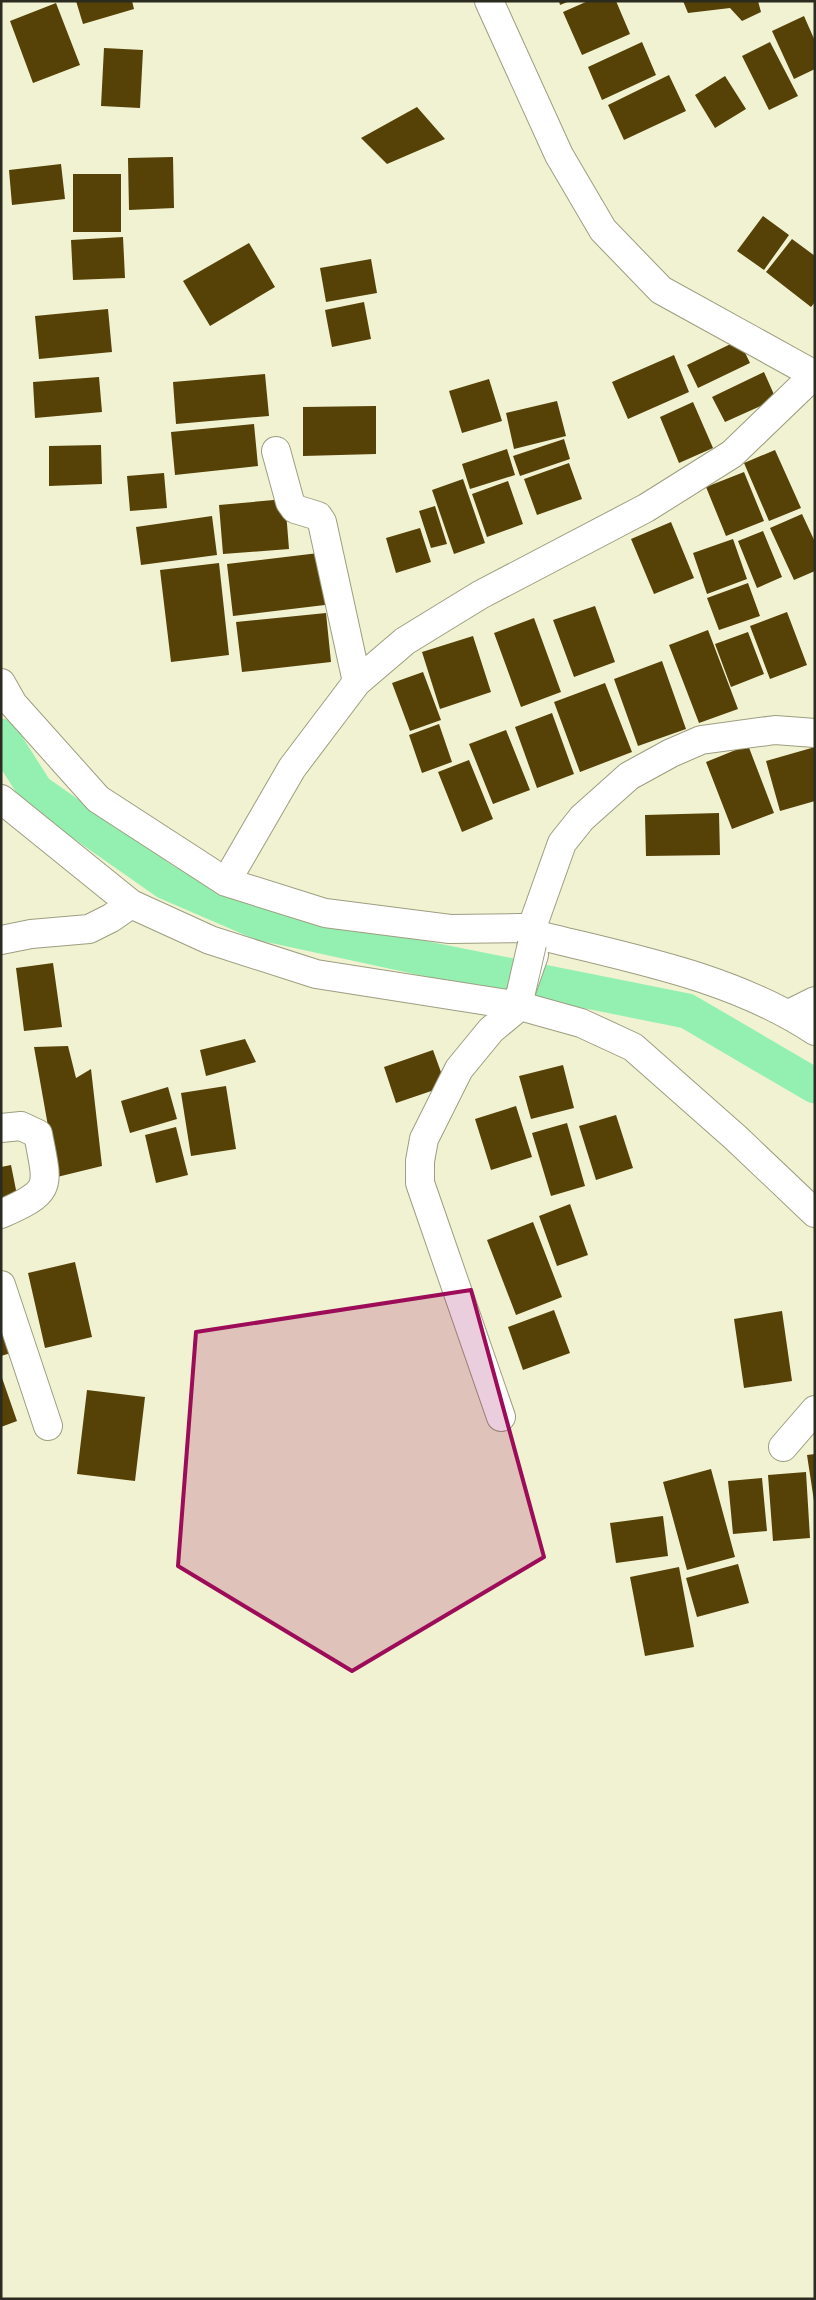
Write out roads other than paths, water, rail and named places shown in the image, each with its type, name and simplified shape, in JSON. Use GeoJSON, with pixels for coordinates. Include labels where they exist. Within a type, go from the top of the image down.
{"type":"FeatureCollection","features":[{"type":"Feature","properties":{"kind":"street"},"geometry":{"type":"LineString","coordinates":[[226,882],[292,768],[357,682],[405,642],[480,595],[646,508],[732,454],[814,375],[661,290],[603,230],[559,156],[489,1]]}},
{"type":"Feature","properties":{"kind":"street"},"geometry":{"type":"LineString","coordinates":[[276,451],[290,502],[295,509],[318,516],[322,522],[357,682]]}},
{"type":"Feature","properties":{"kind":"street"},"geometry":{"type":"LineString","coordinates":[[1,683],[13,704],[98,799],[226,882],[325,913],[450,929],[520,928],[532,944],[692,973],[789,1014],[815,1031]]}},
{"type":"Feature","properties":{"kind":"street"},"geometry":{"type":"LineString","coordinates":[[501,1417],[420,1183],[420,1161],[424,1139],[459,1069],[491,1030],[521,1000],[532,944],[562,843],[582,818],[629,776],[671,753],[701,740],[775,730],[815,733]]}},
{"type":"Feature","properties":{"kind":"street"},"geometry":{"type":"LineString","coordinates":[[1,799],[131,904],[210,940],[316,974],[521,1000],[632,1047],[736,1138],[815,1213]]}},
{"type":"Feature","properties":{"kind":"street"},"geometry":{"type":"LineString","coordinates":[[1,940],[32,934],[89,929],[111,918],[131,904]]}},
{"type":"Feature","properties":{"kind":"street"},"geometry":{"type":"LineString","coordinates":[[789,1014],[815,1001]]}},
{"type":"Feature","properties":{"kind":"street"},"geometry":{"type":"LineString","coordinates":[[1,1128],[21,1126],[38,1134],[46,1176],[40,1192],[28,1202],[1,1214]]}},
{"type":"Feature","properties":{"kind":"street"},"geometry":{"type":"LineString","coordinates":[[1,1285],[48,1426]]}},
{"type":"Feature","properties":{"kind":"street"},"geometry":{"type":"LineString","coordinates":[[783,1447],[815,1410]]}},
{"type":"Feature","properties":{"kind":"waterway"},"geometry":{"type":"LineString","coordinates":[[1,736],[36,791],[166,882],[261,923],[427,959],[687,1011],[815,1086]]}}]}
